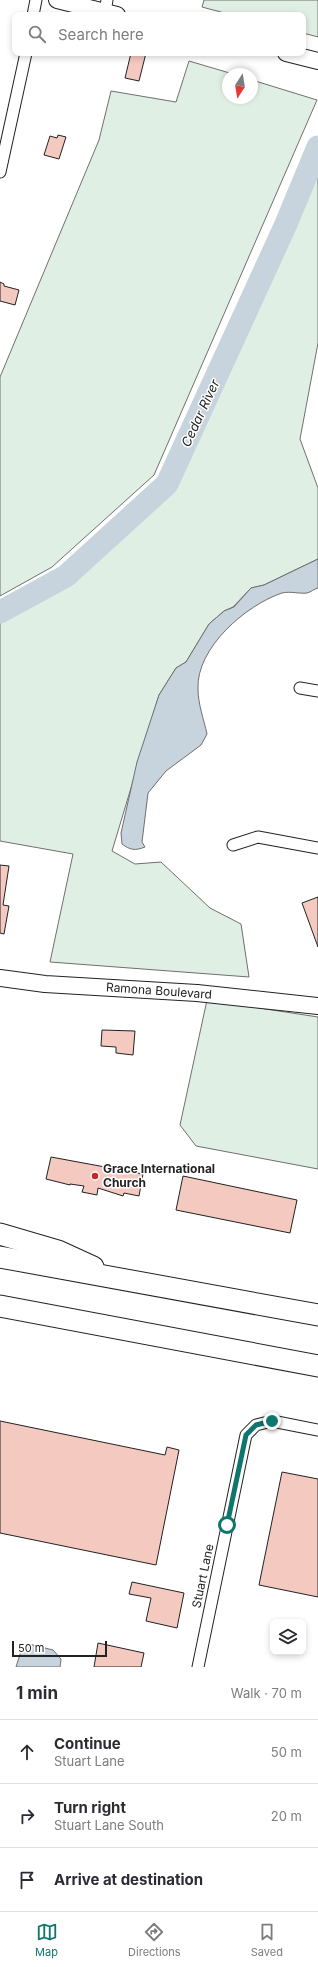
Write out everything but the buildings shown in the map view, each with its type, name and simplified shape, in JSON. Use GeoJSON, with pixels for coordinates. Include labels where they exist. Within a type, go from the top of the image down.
{"type":"FeatureCollection","features":[{"type":"Feature","properties":{"kind":"highway"},"geometry":{"type":"LineString","coordinates":[[0,1234],[58,1251],[124,1281]]}},
{"type":"Feature","properties":{"kind":"highway"},"geometry":{"type":"LineString","coordinates":[[0,1257],[124,1281],[318,1315]]}},
{"type":"Feature","properties":{"kind":"highway"},"geometry":{"type":"LineString","coordinates":[[0,1306],[318,1366]]}},
{"type":"Feature","properties":{"kind":"street"},"geometry":{"type":"LineString","coordinates":[[34,12],[36,0]]}},
{"type":"Feature","properties":{"kind":"street"},"geometry":{"type":"LineString","coordinates":[[57,0],[110,9]]}},
{"type":"Feature","properties":{"kind":"street"},"geometry":{"type":"LineString","coordinates":[[0,172],[25,56]]}},
{"type":"Feature","properties":{"kind":"street"},"geometry":{"type":"LineString","coordinates":[[298,56],[318,61]]}},
{"type":"Feature","properties":{"kind":"street"},"geometry":{"type":"LineString","coordinates":[[300,688],[318,691]]}},
{"type":"Feature","properties":{"kind":"street"},"geometry":{"type":"LineString","coordinates":[[233,845],[258,837],[318,848]]}},
{"type":"Feature","properties":{"kind":"street","name":"Ramona Boulevard"},"geometry":{"type":"LineString","coordinates":[[0,978],[44,984],[197,993],[318,1006]]}},
{"type":"Feature","properties":{"kind":"street","name":"Stuart Lane"},"geometry":{"type":"LineString","coordinates":[[198,1667],[246,1435],[256,1425],[272,1421],[318,1430]]}},
{"type":"Feature","properties":{"kind":"green space"},"geometry":{"type":"Polygon","coordinates":[[[204,0],[318,0],[318,37],[306,34],[306,12],[221,12],[202,7],[204,0]]]}},
{"type":"Feature","properties":{"kind":"green space"},"geometry":{"type":"Polygon","coordinates":[[[189,61],[222,71],[222,104],[258,104],[258,82],[317,100],[154,475],[52,567],[0,596],[0,377],[99,140],[111,91],[176,102],[189,61]]]}},
{"type":"Feature","properties":{"kind":"green space"},"geometry":{"type":"Polygon","coordinates":[[[318,168],[318,343],[300,439],[318,488],[318,559],[264,585],[251,588],[233,607],[224,611],[209,624],[186,662],[176,668],[159,695],[112,851],[135,864],[161,862],[210,908],[241,924],[249,977],[50,962],[73,854],[0,841],[0,620],[69,582],[175,488],[318,168]]]}},
{"type":"Feature","properties":{"kind":"green space"},"geometry":{"type":"Polygon","coordinates":[[[207,1000],[318,1017],[318,1169],[196,1146],[180,1125],[207,1000]]]}},
{"type":"Feature","properties":{"kind":"shaded area"},"geometry":{"type":"Polygon","coordinates":[[[318,559],[318,588],[307,593],[282,593],[253,607],[226,630],[214,644],[205,658],[200,674],[198,689],[200,706],[207,734],[201,745],[166,771],[148,793],[142,842],[145,847],[130,849],[122,844],[121,833],[137,762],[159,695],[176,668],[186,662],[209,624],[224,611],[234,607],[251,588],[264,585],[318,559]]]}},
{"type":"Feature","properties":{"kind":"shaded area"},"geometry":{"type":"Polygon","coordinates":[[[29,1644],[53,1650],[61,1659],[60,1667],[16,1667],[22,1648],[29,1644]]]}},
{"type":"Feature","properties":{"kind":"waterway","name":"Cedar River"},"geometry":{"type":"LineString","coordinates":[[0,612],[66,576],[167,484],[286,224],[318,147]]}},
{"type":"Feature","properties":{"kind":"place","name":"Grace International Church"},"geometry":{"type":"Point","coordinates":[95,1176]}},
{"type":"Feature","properties":{"kind":"route"},"geometry":{"type":"LineString","coordinates":[[227,1525],[246,1435],[256,1425],[272,1421]]}}]}
